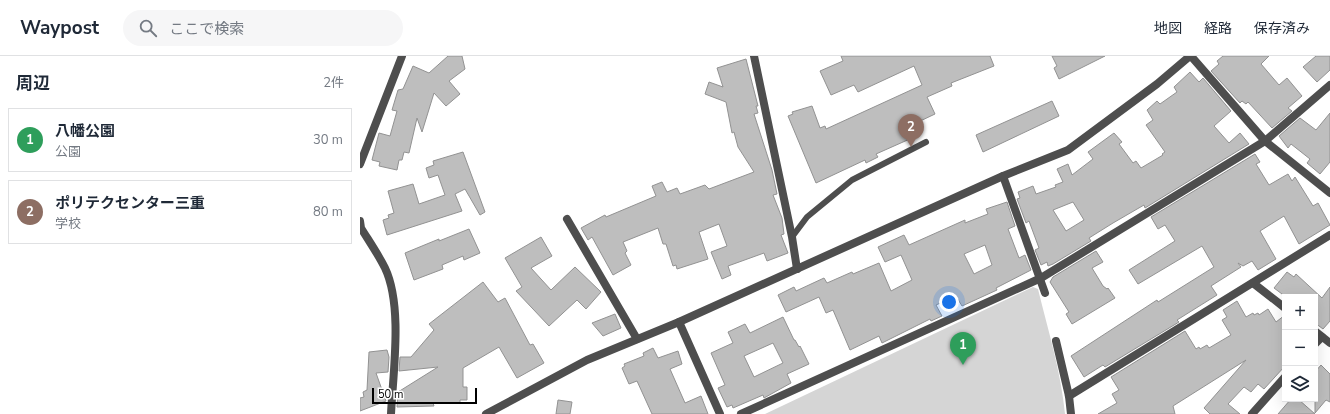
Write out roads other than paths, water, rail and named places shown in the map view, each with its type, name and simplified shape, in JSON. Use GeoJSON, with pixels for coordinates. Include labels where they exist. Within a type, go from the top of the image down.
{"type":"FeatureCollection","features":[{"type":"Feature","properties":{"kind":"street"},"geometry":{"type":"LineString","coordinates":[[360,164],[402,56]]}},
{"type":"Feature","properties":{"kind":"street"},"geometry":{"type":"LineString","coordinates":[[754,56],[792,237],[797,269]]}},
{"type":"Feature","properties":{"kind":"street"},"geometry":{"type":"LineString","coordinates":[[486,414],[587,360],[678,322],[1004,176],[1068,150],[1157,84],[1191,56],[1265,141],[1330,193]]}},
{"type":"Feature","properties":{"kind":"street"},"geometry":{"type":"LineString","coordinates":[[741,414],[1041,278],[1265,141],[1330,85]]}},
{"type":"Feature","properties":{"kind":"street"},"geometry":{"type":"LineString","coordinates":[[1004,176],[1045,293]]}},
{"type":"Feature","properties":{"kind":"street"},"geometry":{"type":"LineString","coordinates":[[567,218],[637,339]]}},
{"type":"Feature","properties":{"kind":"street"},"geometry":{"type":"LineString","coordinates":[[360,221],[361,228],[385,268],[395,305],[396,339],[391,414]]}},
{"type":"Feature","properties":{"kind":"street"},"geometry":{"type":"LineString","coordinates":[[1069,396],[1330,235]]}},
{"type":"Feature","properties":{"kind":"street"},"geometry":{"type":"LineString","coordinates":[[1253,283],[1282,306]]}},
{"type":"Feature","properties":{"kind":"street"},"geometry":{"type":"LineString","coordinates":[[678,322],[720,414]]}},
{"type":"Feature","properties":{"kind":"street"},"geometry":{"type":"LineString","coordinates":[[1318,334],[1330,343]]}},
{"type":"Feature","properties":{"kind":"street"},"geometry":{"type":"LineString","coordinates":[[1056,341],[1069,396],[1071,414]]}},
{"type":"Feature","properties":{"kind":"street"},"geometry":{"type":"LineString","coordinates":[[1252,414],[1282,380]]}},
{"type":"Feature","properties":{"kind":"lane"},"geometry":{"type":"LineString","coordinates":[[792,237],[807,217],[852,180],[926,142]]}},
{"type":"Feature","properties":{"kind":"place","name":"ポリテクセンター三重"},"geometry":{"type":"Point","coordinates":[911,147]}},
{"type":"Feature","properties":{"kind":"place","name":"八幡公園"},"geometry":{"type":"Point","coordinates":[963,365]}}]}
